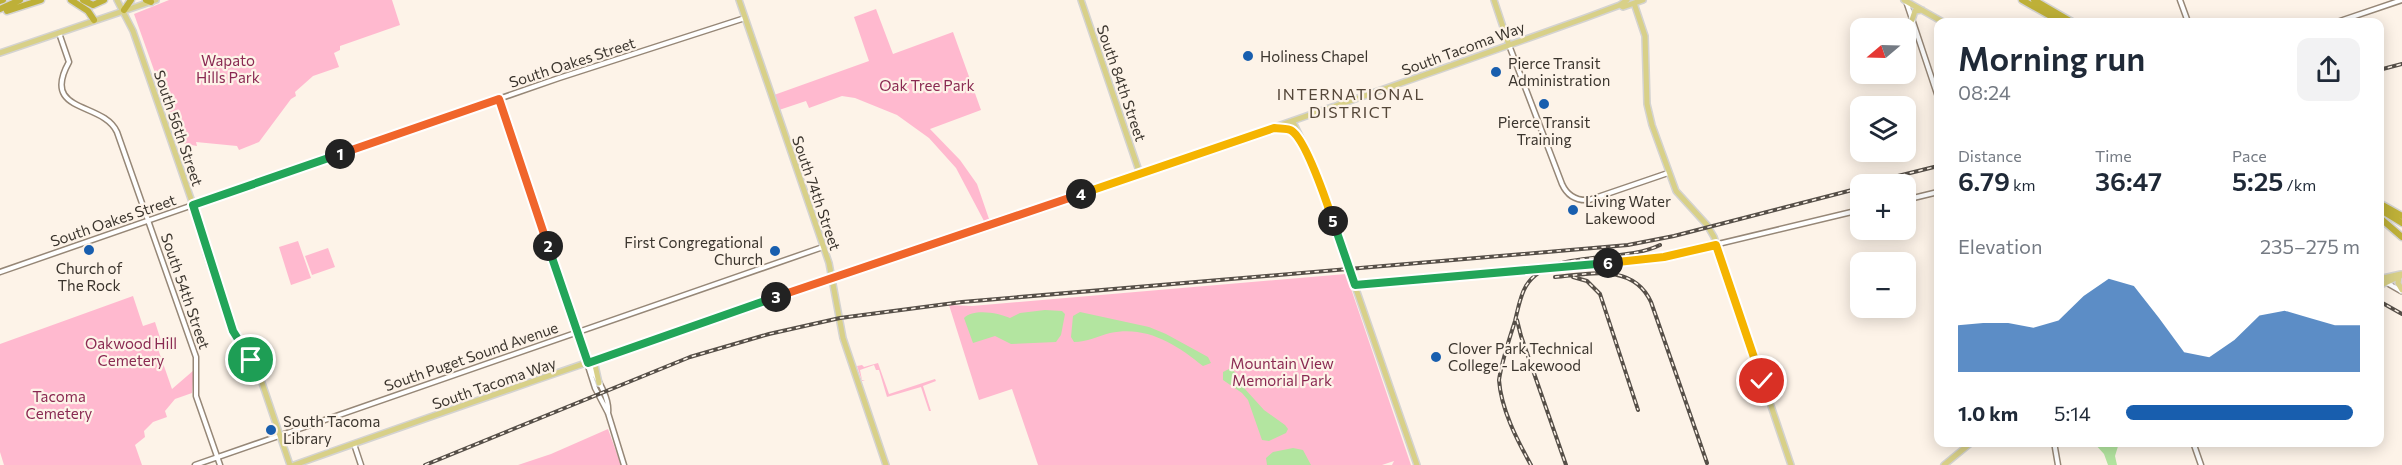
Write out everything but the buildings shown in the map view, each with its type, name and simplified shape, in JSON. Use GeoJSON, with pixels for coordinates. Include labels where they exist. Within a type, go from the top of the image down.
{"type":"FeatureCollection","features":[{"type":"Feature","properties":{"kind":"highway"},"geometry":{"type":"LineString","coordinates":[[2,12],[20,0]]}},
{"type":"Feature","properties":{"kind":"highway"},"geometry":{"type":"LineString","coordinates":[[2,12],[31,0]]}},
{"type":"Feature","properties":{"kind":"highway"},"geometry":{"type":"LineString","coordinates":[[2,12],[41,0]]}},
{"type":"Feature","properties":{"kind":"highway"},"geometry":{"type":"LineString","coordinates":[[71,0],[85,9],[94,20]]}},
{"type":"Feature","properties":{"kind":"highway"},"geometry":{"type":"LineString","coordinates":[[83,0],[93,5],[104,0]]}},
{"type":"Feature","properties":{"kind":"highway"},"geometry":{"type":"LineString","coordinates":[[124,10],[131,0]]}},
{"type":"Feature","properties":{"kind":"highway"},"geometry":{"type":"LineString","coordinates":[[2022,0],[2054,18]]}},
{"type":"Feature","properties":{"kind":"highway"},"geometry":{"type":"LineString","coordinates":[[2034,0],[2065,18]]}},
{"type":"Feature","properties":{"kind":"highway"},"geometry":{"type":"LineString","coordinates":[[2384,204],[2402,214]]}},
{"type":"Feature","properties":{"kind":"highway"},"geometry":{"type":"LineString","coordinates":[[2384,212],[2402,223]]}},
{"type":"Feature","properties":{"kind":"highway"},"geometry":{"type":"LineString","coordinates":[[2384,221],[2402,237]]}},
{"type":"Feature","properties":{"kind":"main road","name":"South 56th Street"},"geometry":{"type":"LineString","coordinates":[[117,0],[133,31],[193,205],[233,331],[258,371],[292,465]]}},
{"type":"Feature","properties":{"kind":"main road"},"geometry":{"type":"LineString","coordinates":[[0,53],[151,0]]}},
{"type":"Feature","properties":{"kind":"main road","name":"South 74th Street"},"geometry":{"type":"LineString","coordinates":[[739,0],[823,247],[832,277],[843,338],[886,465]]}},
{"type":"Feature","properties":{"kind":"main road","name":"South 84th Street"},"geometry":{"type":"LineString","coordinates":[[1082,0],[1140,174]]}},
{"type":"Feature","properties":{"kind":"main road"},"geometry":{"type":"LineString","coordinates":[[1494,0],[1509,45]]}},
{"type":"Feature","properties":{"kind":"main road","name":"South Tacoma Way"},"geometry":{"type":"LineString","coordinates":[[292,465],[832,277],[1293,122],[1620,5],[1627,0]]}},
{"type":"Feature","properties":{"kind":"main road","name":"South Tacoma Way"},"geometry":{"type":"LineString","coordinates":[[1620,5],[1623,7],[1643,0]]}},
{"type":"Feature","properties":{"kind":"main road"},"geometry":{"type":"LineString","coordinates":[[1905,0],[1936,18]]}},
{"type":"Feature","properties":{"kind":"main road"},"geometry":{"type":"LineString","coordinates":[[1635,2],[1645,36],[1648,112],[1668,173],[1680,197],[1707,225],[1716,245],[1791,465]]}},
{"type":"Feature","properties":{"kind":"main road"},"geometry":{"type":"LineString","coordinates":[[1913,18],[1915,11],[1922,10]]}},
{"type":"Feature","properties":{"kind":"main road"},"geometry":{"type":"LineString","coordinates":[[1293,122],[1295,133],[1311,161]]}},
{"type":"Feature","properties":{"kind":"main road"},"geometry":{"type":"LineString","coordinates":[[1293,122],[1308,151],[1417,465]]}},
{"type":"Feature","properties":{"kind":"main road"},"geometry":{"type":"LineString","coordinates":[[1274,128],[1295,133]]}},
{"type":"Feature","properties":{"kind":"main road"},"geometry":{"type":"LineString","coordinates":[[2384,277],[2401,275]]}},
{"type":"Feature","properties":{"kind":"main road"},"geometry":{"type":"LineString","coordinates":[[2384,284],[2401,275]]}},
{"type":"Feature","properties":{"kind":"main road"},"geometry":{"type":"LineString","coordinates":[[2401,275],[2398,283],[2402,291]]}},
{"type":"Feature","properties":{"kind":"main road"},"geometry":{"type":"LineString","coordinates":[[598,359],[595,366],[599,383]]}},
{"type":"Feature","properties":{"kind":"main road"},"geometry":{"type":"LineString","coordinates":[[1944,465],[1966,447]]}},
{"type":"Feature","properties":{"kind":"street"},"geometry":{"type":"LineString","coordinates":[[1905,0],[1911,18]]}},
{"type":"Feature","properties":{"kind":"street"},"geometry":{"type":"LineString","coordinates":[[2180,0],[2187,18]]}},
{"type":"Feature","properties":{"kind":"street"},"geometry":{"type":"LineString","coordinates":[[2349,18],[2402,0]]}},
{"type":"Feature","properties":{"kind":"street","name":"South Oakes Street"},"geometry":{"type":"LineString","coordinates":[[0,272],[499,99],[745,18]]}},
{"type":"Feature","properties":{"kind":"street"},"geometry":{"type":"LineString","coordinates":[[1916,32],[1934,85]]}},
{"type":"Feature","properties":{"kind":"street","name":"South 54th Street"},"geometry":{"type":"LineString","coordinates":[[59,33],[69,62],[62,81],[66,96],[72,104],[102,115],[116,128],[196,357],[196,396],[220,465]]}},
{"type":"Feature","properties":{"kind":"street"},"geometry":{"type":"LineString","coordinates":[[1509,45],[1564,188],[1575,198],[1589,200],[1668,173]]}},
{"type":"Feature","properties":{"kind":"street"},"geometry":{"type":"LineString","coordinates":[[499,99],[595,388],[608,413],[624,465]]}},
{"type":"Feature","properties":{"kind":"street"},"geometry":{"type":"LineString","coordinates":[[1916,197],[1934,193]]}},
{"type":"Feature","properties":{"kind":"street"},"geometry":{"type":"LineString","coordinates":[[1355,285],[1664,257],[1850,212]]}},
{"type":"Feature","properties":{"kind":"street","name":"South Puget Sound Avenue"},"geometry":{"type":"LineString","coordinates":[[195,465],[823,247]]}},
{"type":"Feature","properties":{"kind":"street"},"geometry":{"type":"LineString","coordinates":[[2384,281],[2402,291]]}},
{"type":"Feature","properties":{"kind":"street"},"geometry":{"type":"LineString","coordinates":[[588,363],[599,383],[608,413]]}},
{"type":"Feature","properties":{"kind":"street"},"geometry":{"type":"LineString","coordinates":[[354,444],[361,465]]}},
{"type":"Feature","properties":{"kind":"street"},"geometry":{"type":"LineString","coordinates":[[2055,447],[2058,465]]}},
{"type":"Feature","properties":{"kind":"street"},"geometry":{"type":"LineString","coordinates":[[2195,447],[2201,465]]}},
{"type":"Feature","properties":{"kind":"green space","name":"Wapato Hills Park"},"geometry":{"type":"Polygon","coordinates":[[[169,0],[392,0],[400,25],[340,46],[340,50],[334,53],[339,67],[313,76],[295,92],[296,96],[291,99],[259,142],[239,150],[237,146],[196,142],[197,146],[180,143],[134,14],[169,0]]]}},
{"type":"Feature","properties":{"kind":"green space","name":"Oak Tree Park"},"geometry":{"type":"Polygon","coordinates":[[[876,9],[893,54],[953,32],[981,110],[930,129],[960,160],[977,184],[989,219],[984,221],[956,168],[929,138],[897,115],[855,98],[842,96],[809,108],[806,101],[779,110],[774,95],[869,61],[854,17],[876,9]]]}},
{"type":"Feature","properties":{"kind":"green space"},"geometry":{"type":"Polygon","coordinates":[[[298,241],[311,278],[291,285],[279,247],[298,241]]]}},
{"type":"Feature","properties":{"kind":"green space"},"geometry":{"type":"Polygon","coordinates":[[[328,248],[335,267],[312,275],[305,256],[328,248]]]}},
{"type":"Feature","properties":{"kind":"green space","name":"Mountain View Memorial Park"},"geometry":{"type":"Polygon","coordinates":[[[1346,274],[1411,465],[1392,465],[1394,461],[1382,465],[1038,465],[1012,389],[979,400],[949,305],[972,306],[1346,274]]]}},
{"type":"Feature","properties":{"kind":"green space","name":"Tacoma Cemetery"},"geometry":{"type":"Polygon","coordinates":[[[133,296],[143,326],[155,322],[163,347],[158,349],[172,389],[194,370],[192,393],[175,399],[165,411],[167,417],[153,422],[144,431],[145,437],[135,445],[142,465],[4,465],[0,452],[0,344],[133,296]]]}},
{"type":"Feature","properties":{"kind":"green space"},"geometry":{"type":"Polygon","coordinates":[[[878,363],[889,394],[935,379],[936,381],[923,386],[931,411],[929,411],[921,387],[887,397],[879,370],[876,370],[874,365],[860,370],[862,380],[865,380],[862,381],[857,366],[864,367],[878,363]]]}},
{"type":"Feature","properties":{"kind":"green space"},"geometry":{"type":"Polygon","coordinates":[[[608,429],[621,465],[518,465],[551,454],[608,429]]]}},
{"type":"Feature","properties":{"kind":"shaded area"},"geometry":{"type":"Polygon","coordinates":[[[1045,310],[1062,311],[1065,314],[1061,335],[1056,342],[1011,344],[995,336],[973,343],[964,318],[980,312],[1000,314],[1010,318],[1020,313],[1045,310]]]}},
{"type":"Feature","properties":{"kind":"shaded area"},"geometry":{"type":"Polygon","coordinates":[[[1080,312],[1149,327],[1208,357],[1211,363],[1203,366],[1182,350],[1160,338],[1136,332],[1110,333],[1074,342],[1071,337],[1073,316],[1080,312]]]}},
{"type":"Feature","properties":{"kind":"shaded area"},"geometry":{"type":"Polygon","coordinates":[[[1229,369],[1235,372],[1245,389],[1264,410],[1285,425],[1288,429],[1286,433],[1269,441],[1262,440],[1248,400],[1223,380],[1223,372],[1229,369]]]}},
{"type":"Feature","properties":{"kind":"shaded area"},"geometry":{"type":"Polygon","coordinates":[[[2098,447],[2118,447],[2115,456],[2117,465],[2108,465],[2104,454],[2098,447]]]}},
{"type":"Feature","properties":{"kind":"shaded area"},"geometry":{"type":"Polygon","coordinates":[[[1293,448],[1303,450],[1311,465],[1267,465],[1266,458],[1273,452],[1293,448]]]}},
{"type":"Feature","properties":{"kind":"railway"},"geometry":{"type":"LineString","coordinates":[[2384,69],[2402,64]]}},
{"type":"Feature","properties":{"kind":"railway"},"geometry":{"type":"LineString","coordinates":[[1906,174],[1934,167]]}},
{"type":"Feature","properties":{"kind":"railway"},"geometry":{"type":"LineString","coordinates":[[425,465],[690,357],[769,334],[840,318],[962,302],[1628,245],[1674,236],[1850,191]]}},
{"type":"Feature","properties":{"kind":"railway"},"geometry":{"type":"LineString","coordinates":[[1531,465],[1506,413],[1499,380],[1519,303],[1526,286],[1537,274],[1551,266],[1568,261],[1644,251],[1660,245]]}},
{"type":"Feature","properties":{"kind":"railway"},"geometry":{"type":"LineString","coordinates":[[1555,277],[1609,274],[1633,281],[1643,290],[1651,302],[1707,463]]}},
{"type":"Feature","properties":{"kind":"railway"},"geometry":{"type":"LineString","coordinates":[[1573,277],[1587,281],[1600,294],[1638,410]]}},
{"type":"Feature","properties":{"kind":"railway"},"geometry":{"type":"LineString","coordinates":[[2384,304],[2402,314]]}},
{"type":"Feature","properties":{"kind":"railway"},"geometry":{"type":"LineString","coordinates":[[1517,320],[1566,465]]}},
{"type":"Feature","properties":{"kind":"place","name":"Holiness Chapel"},"geometry":{"type":"Point","coordinates":[1248,56]}},
{"type":"Feature","properties":{"kind":"place","name":"Pierce Transit Administration"},"geometry":{"type":"Point","coordinates":[1496,72]}},
{"type":"Feature","properties":{"kind":"place","name":"Pierce Transit Training"},"geometry":{"type":"Point","coordinates":[1544,104]}},
{"type":"Feature","properties":{"kind":"place","name":"Living Water Lakewood"},"geometry":{"type":"Point","coordinates":[1573,210]}},
{"type":"Feature","properties":{"kind":"place","name":"Church of The Rock"},"geometry":{"type":"Point","coordinates":[89,250]}},
{"type":"Feature","properties":{"kind":"place","name":"First Congregational Church"},"geometry":{"type":"Point","coordinates":[775,251]}},
{"type":"Feature","properties":{"kind":"place","name":"Clover Park Technical College - Lakewood"},"geometry":{"type":"Point","coordinates":[1436,357]}},
{"type":"Feature","properties":{"kind":"place","name":"South Tacoma Library"},"geometry":{"type":"Point","coordinates":[271,430]}},
{"type":"Feature","properties":{"kind":"district","name":"INTERNATIONAL DISTRICT"},"geometry":{"type":"Point","coordinates":[1351,102]}},
{"type":"Feature","properties":{"kind":"route"},"geometry":{"type":"LineString","coordinates":[[251,360],[233,331],[193,205],[499,99],[588,363],[809,285],[1114,184],[1274,128],[1295,133],[1308,160],[1311,161],[1355,285],[1664,257],[1716,245],[1762,381]]}},
{"type":"Feature","properties":{"kind":"park label","name":"Oakwood Hill Cemetery"},"geometry":{"type":"Point","coordinates":[131,352]}}]}
